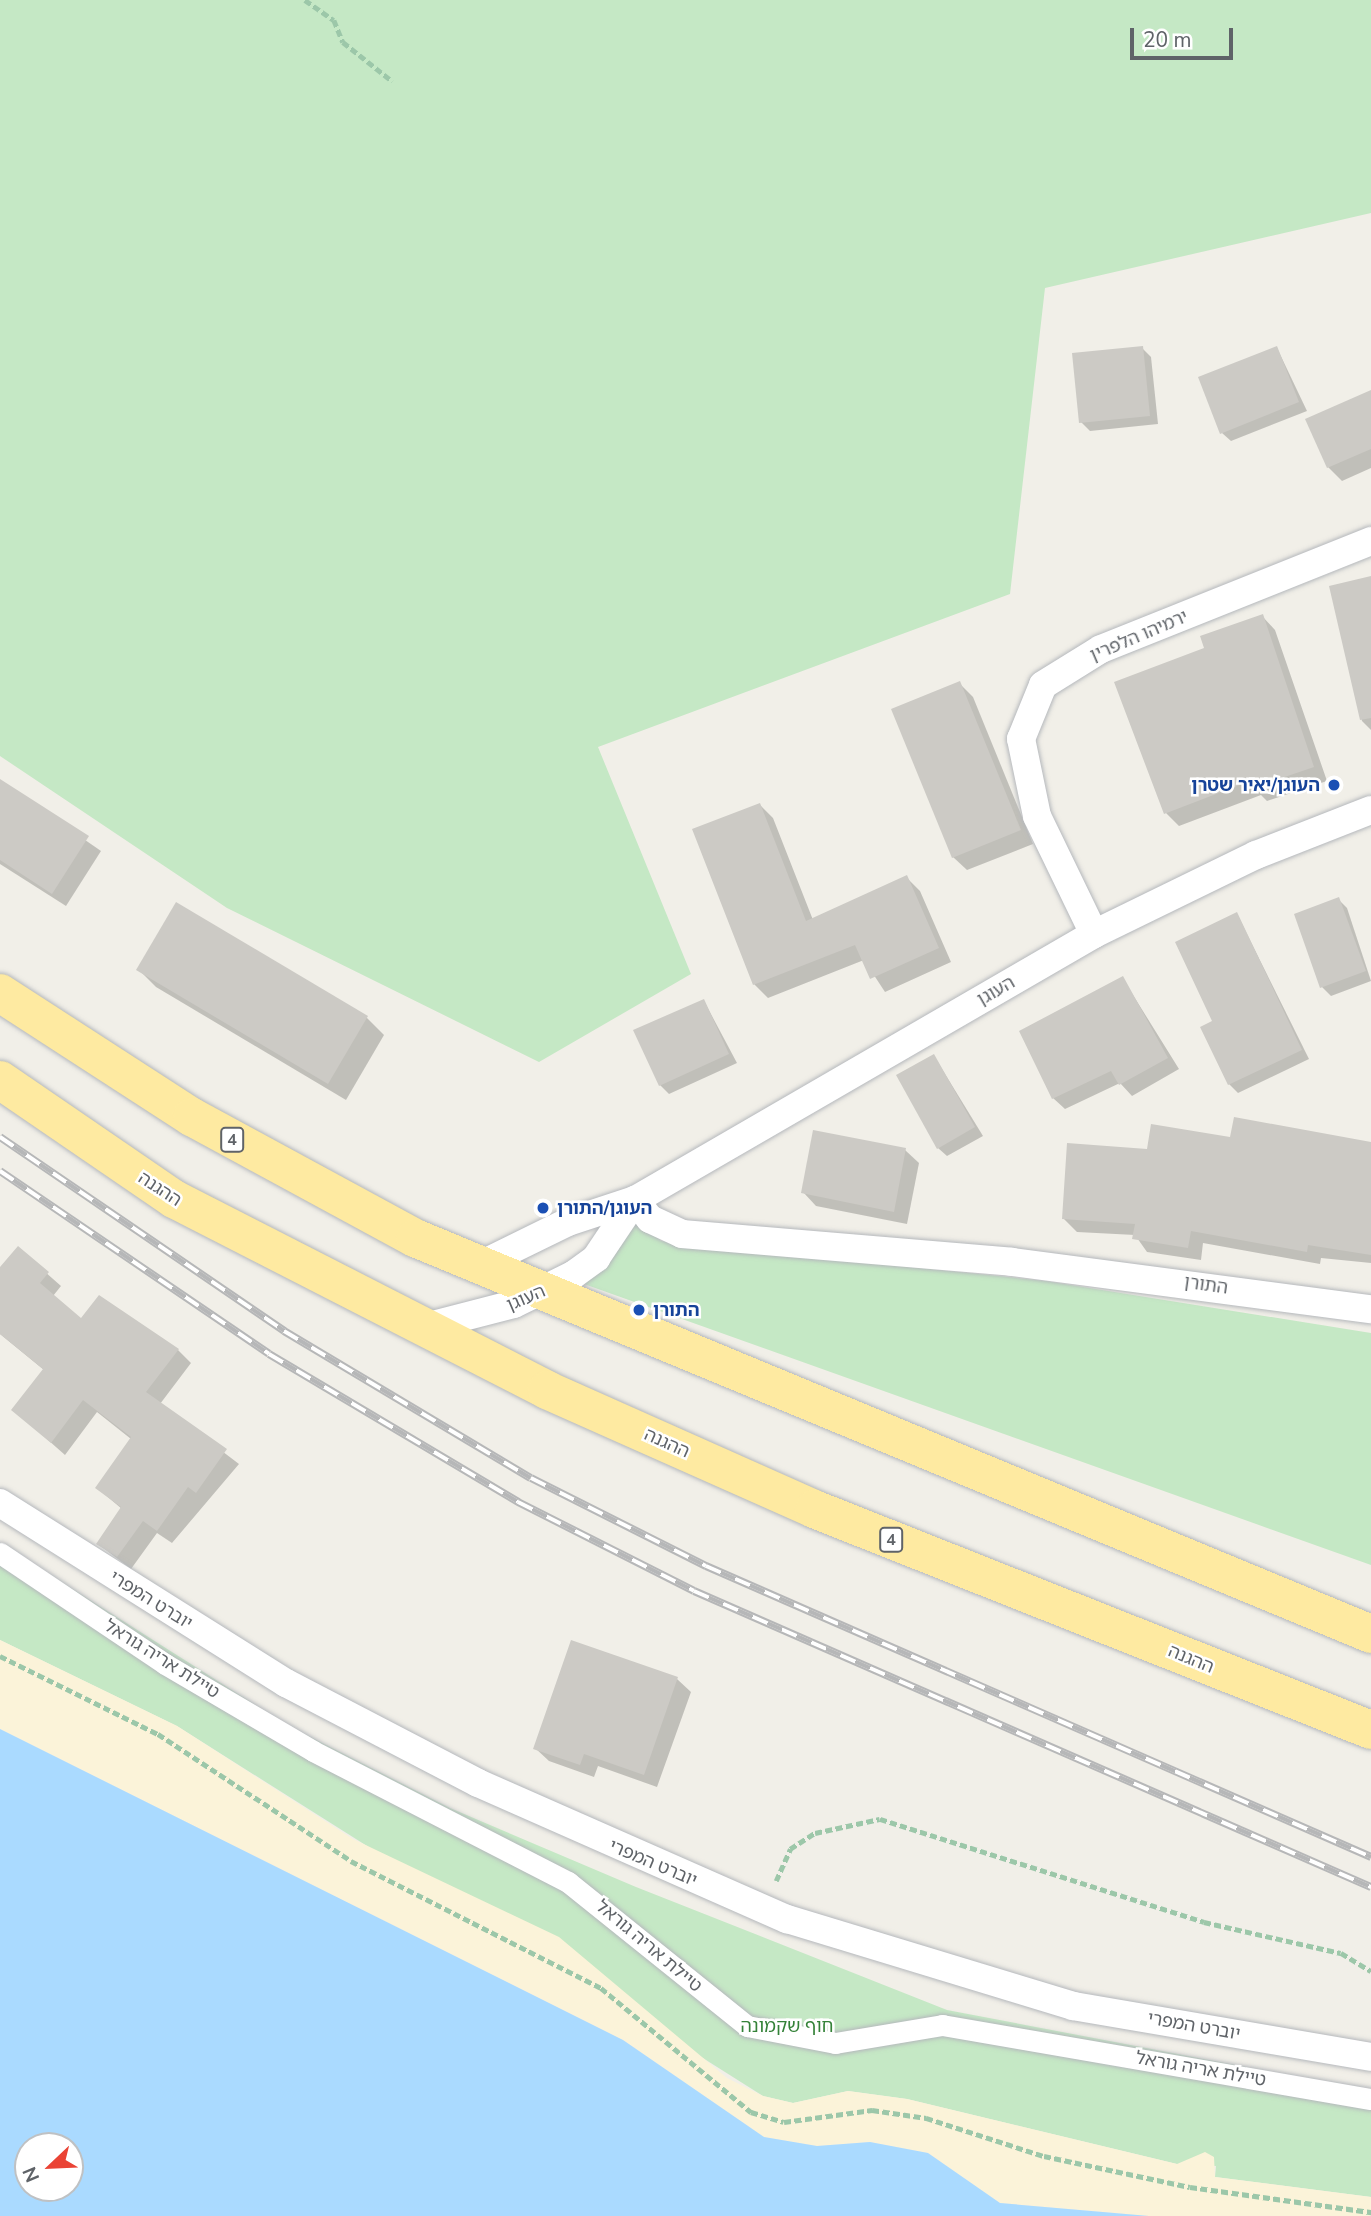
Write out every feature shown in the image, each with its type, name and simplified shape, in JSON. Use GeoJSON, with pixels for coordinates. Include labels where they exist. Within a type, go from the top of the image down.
{"type":"FeatureCollection","features":[{"type":"Feature","properties":{"kind":"highway","name":"4"},"geometry":{"type":"LineString","coordinates":[[0,993],[192,1117],[476,1267],[1371,1634]]}},
{"type":"Feature","properties":{"kind":"highway","name":"ההגנה"},"geometry":{"type":"LineString","coordinates":[[0,1080],[174,1199],[421,1328],[814,1509],[1371,1731]]}},
{"type":"Feature","properties":{"kind":"street","name":"ירמיהו הלפרין"},"geometry":{"type":"LineString","coordinates":[[1094,933],[1037,816],[1021,739],[1043,685],[1101,649],[1371,541]]}},
{"type":"Feature","properties":{"kind":"street","name":"העוגן"},"geometry":{"type":"LineString","coordinates":[[476,1267],[568,1222],[635,1200],[1094,933],[1256,855],[1371,810]]}},
{"type":"Feature","properties":{"kind":"street","name":"העוגן"},"geometry":{"type":"LineString","coordinates":[[421,1328],[538,1294],[596,1258],[635,1200]]}},
{"type":"Feature","properties":{"kind":"street","name":"התורן"},"geometry":{"type":"LineString","coordinates":[[635,1200],[650,1219],[682,1234],[1106,1272],[1371,1309]]}},
{"type":"Feature","properties":{"kind":"street","name":"יוברט המפרי"},"geometry":{"type":"LineString","coordinates":[[0,1503],[286,1683],[478,1783],[767,1910],[1073,2006],[1371,2057]]}},
{"type":"Feature","properties":{"kind":"street","name":"טיילת אריה גוראל"},"geometry":{"type":"LineString","coordinates":[[0,1553],[165,1664],[313,1751],[568,1882],[747,2026],[835,2043],[942,2025],[1371,2099]]}},
{"type":"Feature","properties":{"kind":"path"},"geometry":{"type":"LineString","coordinates":[[305,0],[334,20],[343,42],[392,81]]}},
{"type":"Feature","properties":{"kind":"path"},"geometry":{"type":"LineString","coordinates":[[767,1910],[790,1849],[815,1833],[880,1819],[1204,1922],[1341,1953],[1371,1971]]}},
{"type":"Feature","properties":{"kind":"green space"},"geometry":{"type":"Polygon","coordinates":[[[0,0],[1371,0],[1371,213],[1045,288],[1010,594],[598,747],[691,974],[539,1062],[227,908],[0,756],[0,0]]]}},
{"type":"Feature","properties":{"kind":"green space"},"geometry":{"type":"Polygon","coordinates":[[[636,1216],[661,1241],[1046,1281],[1371,1333],[1371,1565],[584,1284],[636,1216]]]}},
{"type":"Feature","properties":{"kind":"green space","name":"חוף שקמונה"},"geometry":{"type":"Polygon","coordinates":[[[0,1543],[287,1725],[450,1808],[636,1887],[947,2010],[1371,2091],[1371,2197],[1215,2177],[1216,2166],[1177,2164],[907,2099],[848,2091],[793,2103],[763,2096],[177,1726],[0,1640],[0,1543]]]}},
{"type":"Feature","properties":{"kind":"sand"},"geometry":{"type":"Polygon","coordinates":[[[0,1640],[177,1726],[353,1839],[559,1937],[727,2078],[763,2096],[793,2103],[848,2091],[907,2099],[1177,2164],[1205,2152],[1214,2157],[1215,2177],[1371,2197],[1371,2216],[1149,2216],[1000,2203],[928,2153],[870,2142],[817,2146],[764,2137],[623,2040],[0,1729],[0,1640]]]}},
{"type":"Feature","properties":{"kind":"water"},"geometry":{"type":"Polygon","coordinates":[[[0,1729],[623,2040],[764,2137],[817,2146],[870,2142],[928,2153],[1000,2203],[1149,2216],[0,2216],[0,1729]]]}},
{"type":"Feature","properties":{"kind":"building"},"geometry":{"type":"Polygon","coordinates":[[[1143,346],[1150,416],[1079,423],[1072,353],[1143,346]]]}},
{"type":"Feature","properties":{"kind":"building"},"geometry":{"type":"Polygon","coordinates":[[[1277,346],[1299,402],[1220,434],[1198,377],[1277,346]]]}},
{"type":"Feature","properties":{"kind":"building"},"geometry":{"type":"Polygon","coordinates":[[[1371,390],[1371,449],[1327,468],[1305,419],[1371,390]]]}},
{"type":"Feature","properties":{"kind":"building"},"geometry":{"type":"Polygon","coordinates":[[[1371,576],[1371,718],[1360,720],[1329,586],[1371,576]]]}},
{"type":"Feature","properties":{"kind":"building"},"geometry":{"type":"Polygon","coordinates":[[[1263,614],[1314,767],[1252,788],[1250,781],[1164,814],[1114,682],[1204,648],[1200,636],[1263,614]]]}},
{"type":"Feature","properties":{"kind":"building"},"geometry":{"type":"Polygon","coordinates":[[[960,681],[1021,830],[952,858],[891,709],[960,681]]]}},
{"type":"Feature","properties":{"kind":"building"},"geometry":{"type":"Polygon","coordinates":[[[0,779],[89,836],[52,894],[0,860],[0,779]]]}},
{"type":"Feature","properties":{"kind":"building"},"geometry":{"type":"Polygon","coordinates":[[[760,803],[806,921],[907,875],[939,948],[870,979],[855,945],[753,985],[692,829],[760,803]]]}},
{"type":"Feature","properties":{"kind":"building"},"geometry":{"type":"Polygon","coordinates":[[[1339,897],[1366,971],[1320,988],[1294,914],[1339,897]]]}},
{"type":"Feature","properties":{"kind":"building"},"geometry":{"type":"Polygon","coordinates":[[[176,902],[368,1016],[328,1084],[136,970],[176,902]]]}},
{"type":"Feature","properties":{"kind":"building"},"geometry":{"type":"Polygon","coordinates":[[[1237,912],[1302,1050],[1228,1085],[1200,1027],[1212,1021],[1175,942],[1237,912]]]}},
{"type":"Feature","properties":{"kind":"building"},"geometry":{"type":"Polygon","coordinates":[[[1123,976],[1168,1058],[1119,1085],[1111,1071],[1052,1099],[1019,1031],[1123,976]]]}},
{"type":"Feature","properties":{"kind":"building"},"geometry":{"type":"Polygon","coordinates":[[[704,999],[729,1054],[659,1086],[633,1030],[704,999]]]}},
{"type":"Feature","properties":{"kind":"building"},"geometry":{"type":"Polygon","coordinates":[[[934,1054],[975,1127],[937,1149],[896,1075],[934,1054]]]}},
{"type":"Feature","properties":{"kind":"building"},"geometry":{"type":"Polygon","coordinates":[[[1234,1117],[1371,1142],[1371,1255],[1308,1245],[1307,1252],[1191,1231],[1188,1248],[1132,1239],[1135,1224],[1062,1219],[1067,1143],[1147,1149],[1151,1124],[1230,1137],[1234,1117]]]}},
{"type":"Feature","properties":{"kind":"building"},"geometry":{"type":"Polygon","coordinates":[[[813,1130],[906,1148],[894,1212],[801,1193],[813,1130]]]}},
{"type":"Feature","properties":{"kind":"building"},"geometry":{"type":"Polygon","coordinates":[[[18,1246],[49,1272],[40,1283],[81,1318],[99,1295],[179,1349],[146,1392],[227,1449],[196,1493],[188,1487],[157,1531],[143,1521],[117,1557],[96,1544],[121,1507],[95,1488],[131,1437],[83,1400],[51,1443],[11,1410],[43,1369],[0,1334],[0,1267],[18,1246]]]}},
{"type":"Feature","properties":{"kind":"building"},"geometry":{"type":"Polygon","coordinates":[[[571,1640],[678,1677],[644,1775],[584,1754],[580,1765],[533,1749],[571,1640]]]}},
{"type":"Feature","properties":{"kind":"railway"},"geometry":{"type":"LineString","coordinates":[[0,1137],[284,1331],[531,1478],[706,1566],[1371,1857]]}},
{"type":"Feature","properties":{"kind":"railway"},"geometry":{"type":"LineString","coordinates":[[0,1171],[269,1354],[518,1502],[694,1591],[1371,1887]]}},
{"type":"Feature","properties":{"kind":"place","name":"העוגן/יאיר שטרן"},"geometry":{"type":"Point","coordinates":[1334,785]}},
{"type":"Feature","properties":{"kind":"place","name":"העוגן/התורן"},"geometry":{"type":"Point","coordinates":[543,1208]}},
{"type":"Feature","properties":{"kind":"place","name":"התורן"},"geometry":{"type":"Point","coordinates":[639,1310]}}]}
